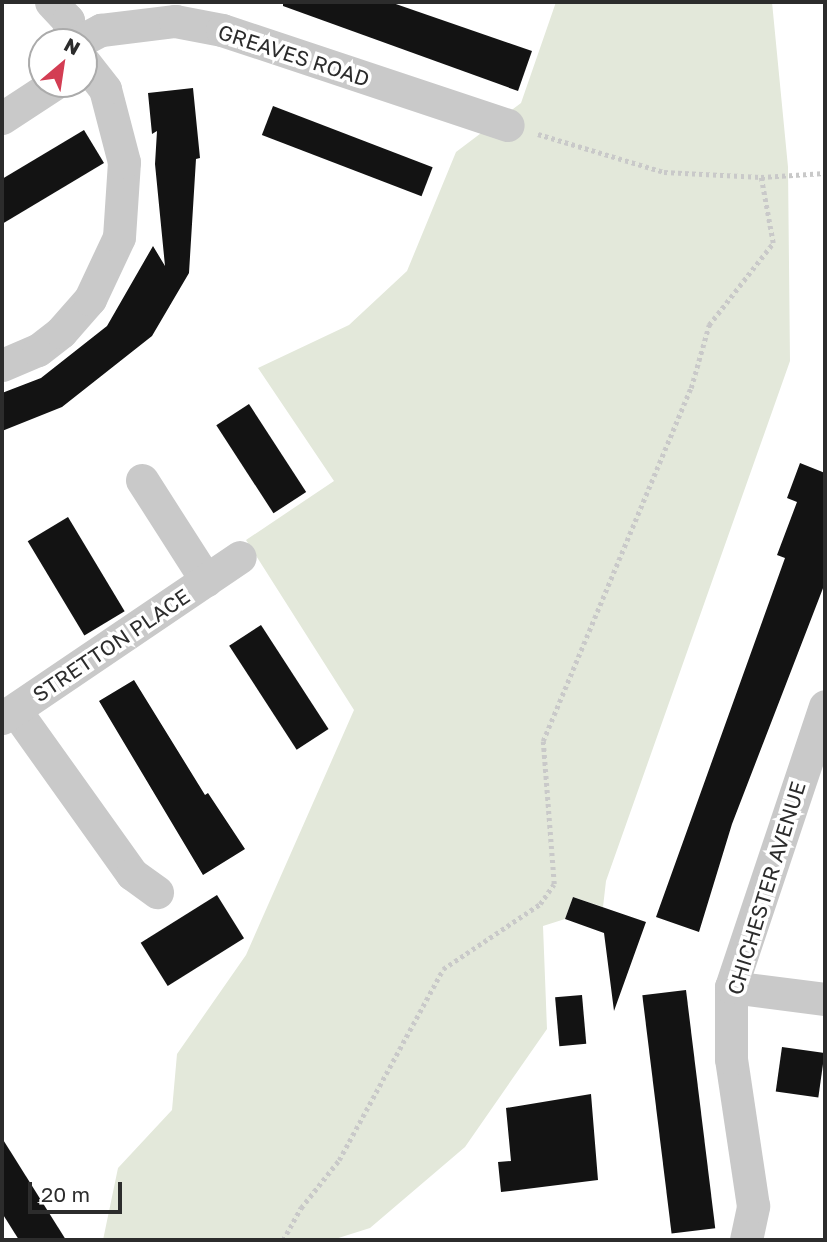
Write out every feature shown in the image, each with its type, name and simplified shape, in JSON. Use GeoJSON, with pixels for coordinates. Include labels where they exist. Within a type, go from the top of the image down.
{"type":"FeatureCollection","features":[{"type":"Feature","properties":{"kind":"street"},"geometry":{"type":"LineString","coordinates":[[51,2],[68,20],[69,28]]}},
{"type":"Feature","properties":{"kind":"street","name":"GREAVES ROAD"},"geometry":{"type":"LineString","coordinates":[[98,32],[175,21],[222,30],[508,125]]}},
{"type":"Feature","properties":{"kind":"street"},"geometry":{"type":"LineString","coordinates":[[2,365],[38,350],[61,332],[90,299],[119,237],[124,162],[105,89],[98,80]]}},
{"type":"Feature","properties":{"kind":"street"},"geometry":{"type":"LineString","coordinates":[[2,118],[33,98]]}},
{"type":"Feature","properties":{"kind":"street","name":"STRETTON PLACE"},"geometry":{"type":"LineString","coordinates":[[142,480],[206,580]]}},
{"type":"Feature","properties":{"kind":"street","name":"STRETTON PLACE"},"geometry":{"type":"LineString","coordinates":[[157,891],[132,874],[8,714],[240,558]]}},
{"type":"Feature","properties":{"kind":"street","name":"CHICHESTER AVENUE"},"geometry":{"type":"LineString","coordinates":[[746,1240],[753,1206],[731,1059],[732,987],[825,706]]}},
{"type":"Feature","properties":{"kind":"street"},"geometry":{"type":"LineString","coordinates":[[732,987],[825,999]]}},
{"type":"Feature","properties":{"kind":"path"},"geometry":{"type":"LineString","coordinates":[[508,125],[664,172],[761,177],[825,173]]}},
{"type":"Feature","properties":{"kind":"path"},"geometry":{"type":"LineString","coordinates":[[283,1240],[339,1160],[443,969],[540,904],[554,884],[543,741],[691,388],[709,325],[773,243],[761,177]]}},
{"type":"Feature","properties":{"kind":"shaded area"},"geometry":{"type":"Polygon","coordinates":[[[556,2],[772,2],[788,167],[790,361],[606,881],[603,907],[573,897],[565,919],[543,926],[547,1029],[465,1147],[370,1228],[332,1240],[103,1240],[118,1168],[172,1110],[177,1054],[246,955],[354,710],[246,540],[334,481],[258,368],[349,325],[407,271],[456,152],[521,103],[556,2]]]}},
{"type":"Feature","properties":{"kind":"building"},"geometry":{"type":"Polygon","coordinates":[[[283,2],[390,2],[532,51],[518,91],[283,6],[283,2]]]}},
{"type":"Feature","properties":{"kind":"building"},"geometry":{"type":"Polygon","coordinates":[[[193,88],[200,158],[196,159],[189,273],[152,336],[62,407],[2,431],[2,393],[41,378],[107,326],[153,246],[165,266],[155,164],[157,131],[152,134],[148,93],[193,88]]]}},
{"type":"Feature","properties":{"kind":"building"},"geometry":{"type":"Polygon","coordinates":[[[273,106],[433,167],[422,196],[262,135],[273,106]]]}},
{"type":"Feature","properties":{"kind":"building"},"geometry":{"type":"Polygon","coordinates":[[[84,130],[104,163],[2,224],[2,179],[84,130]]]}},
{"type":"Feature","properties":{"kind":"building"},"geometry":{"type":"Polygon","coordinates":[[[249,404],[306,492],[273,513],[216,425],[249,404]]]}},
{"type":"Feature","properties":{"kind":"building"},"geometry":{"type":"Polygon","coordinates":[[[800,463],[825,473],[825,583],[732,824],[699,932],[656,917],[785,558],[777,555],[797,502],[787,498],[800,463]]]}},
{"type":"Feature","properties":{"kind":"building"},"geometry":{"type":"Polygon","coordinates":[[[68,517],[125,611],[84,635],[28,541],[68,517]]]}},
{"type":"Feature","properties":{"kind":"building"},"geometry":{"type":"Polygon","coordinates":[[[261,625],[329,729],[297,750],[229,646],[261,625]]]}},
{"type":"Feature","properties":{"kind":"building"},"geometry":{"type":"Polygon","coordinates":[[[134,680],[205,795],[208,793],[245,849],[203,875],[99,701],[134,680]]]}},
{"type":"Feature","properties":{"kind":"building"},"geometry":{"type":"Polygon","coordinates":[[[217,895],[244,938],[168,986],[141,943],[217,895]]]}},
{"type":"Feature","properties":{"kind":"building"},"geometry":{"type":"Polygon","coordinates":[[[573,897],[646,922],[614,1011],[604,933],[565,919],[573,897]]]}},
{"type":"Feature","properties":{"kind":"building"},"geometry":{"type":"Polygon","coordinates":[[[686,990],[715,1228],[672,1234],[642,995],[686,990]]]}},
{"type":"Feature","properties":{"kind":"building"},"geometry":{"type":"Polygon","coordinates":[[[582,995],[586,1044],[559,1046],[555,997],[582,995]]]}},
{"type":"Feature","properties":{"kind":"building"},"geometry":{"type":"Polygon","coordinates":[[[782,1047],[825,1053],[818,1098],[776,1092],[782,1047]]]}},
{"type":"Feature","properties":{"kind":"building"},"geometry":{"type":"Polygon","coordinates":[[[591,1094],[598,1180],[501,1192],[498,1162],[511,1161],[506,1108],[591,1094]]]}},
{"type":"Feature","properties":{"kind":"building"},"geometry":{"type":"Polygon","coordinates":[[[2,1138],[66,1240],[19,1240],[2,1213],[2,1138]]]}}]}
